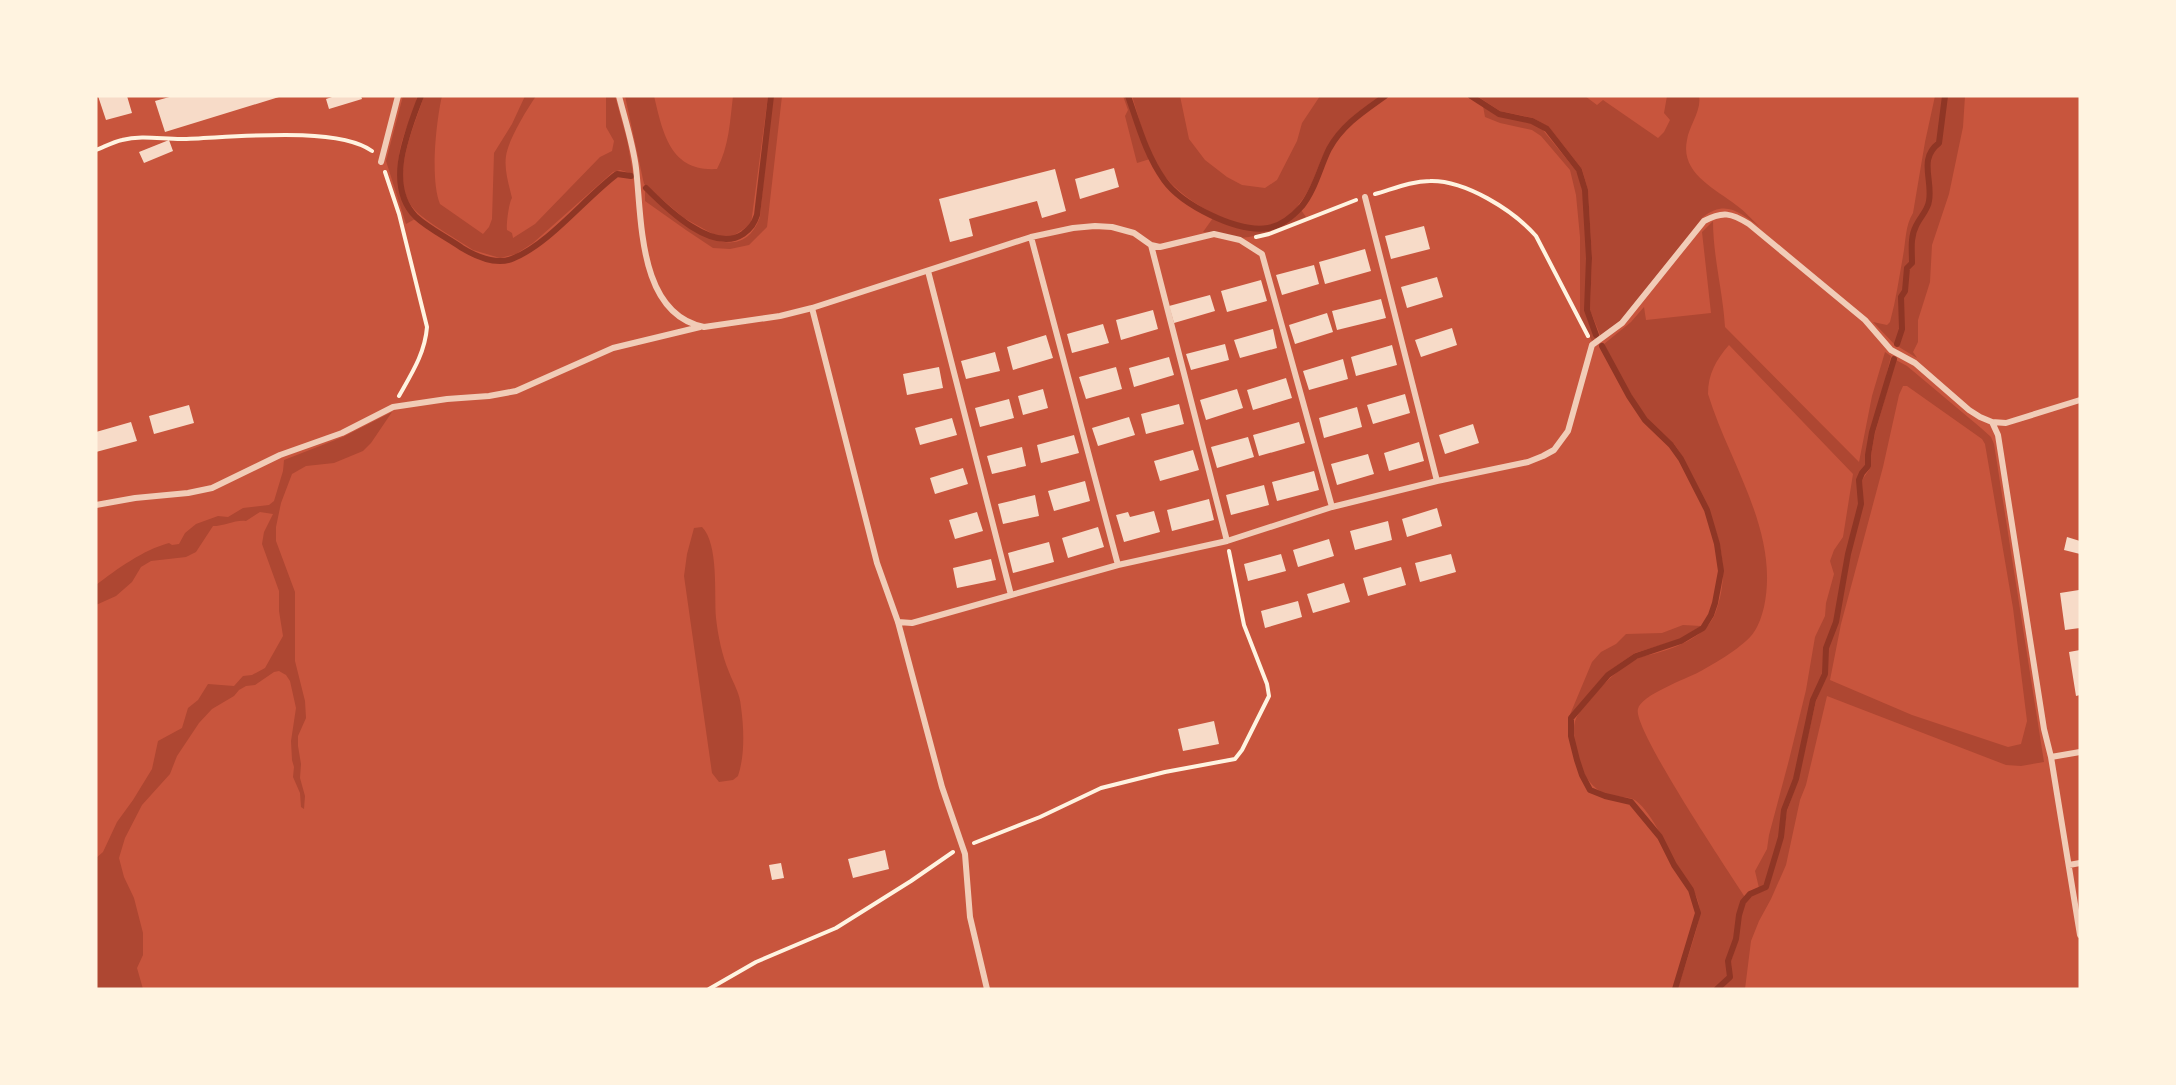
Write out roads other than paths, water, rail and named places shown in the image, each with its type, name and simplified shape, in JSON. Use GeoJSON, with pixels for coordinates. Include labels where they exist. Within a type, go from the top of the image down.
{"type":"FeatureCollection","features":[{"type":"Feature","properties":{"kind":"street"},"geometry":{"type":"LineString","coordinates":[[381,162],[398,96]]}},
{"type":"Feature","properties":{"kind":"street"},"geometry":{"type":"LineString","coordinates":[[619,96],[636,166],[650,274],[657,290],[672,310],[693,324],[704,327]]}},
{"type":"Feature","properties":{"kind":"street"},"geometry":{"type":"LineString","coordinates":[[1365,197],[1437,481]]}},
{"type":"Feature","properties":{"kind":"street"},"geometry":{"type":"LineString","coordinates":[[898,622],[912,623],[1118,565],[1227,541],[1332,507],[1437,481],[1528,462],[1554,450],[1568,431],[1592,345],[1622,323],[1704,221],[1724,214],[1735,215],[1749,224],[1865,320],[1891,350],[1915,363],[1969,410],[1992,423],[2006,423],[2080,400]]}},
{"type":"Feature","properties":{"kind":"street"},"geometry":{"type":"LineString","coordinates":[[96,505],[212,488],[280,455],[342,433],[393,407],[516,391],[613,348],[704,327],[780,316],[812,308],[1031,237],[1095,226],[1112,227],[1134,233],[1151,245],[1160,247],[1214,234],[1240,240],[1262,254],[1332,507]]}},
{"type":"Feature","properties":{"kind":"street"},"geometry":{"type":"LineString","coordinates":[[1031,237],[1118,565]]}},
{"type":"Feature","properties":{"kind":"street"},"geometry":{"type":"LineString","coordinates":[[1151,245],[1227,541]]}},
{"type":"Feature","properties":{"kind":"street"},"geometry":{"type":"LineString","coordinates":[[928,271],[1011,595]]}},
{"type":"Feature","properties":{"kind":"street"},"geometry":{"type":"LineString","coordinates":[[812,308],[877,563],[898,622],[942,788],[965,854],[970,917],[987,989]]}},
{"type":"Feature","properties":{"kind":"street"},"geometry":{"type":"LineString","coordinates":[[1992,423],[1998,435],[2044,729],[2051,757],[2080,936]]}},
{"type":"Feature","properties":{"kind":"street"},"geometry":{"type":"LineString","coordinates":[[2051,757],[2080,752]]}},
{"type":"Feature","properties":{"kind":"street"},"geometry":{"type":"LineString","coordinates":[[2069,865],[2080,863]]}},
{"type":"Feature","properties":{"kind":"waterway"},"geometry":{"type":"LineString","coordinates":[[421,96],[405,141],[402,158],[401,190],[406,204],[427,226],[481,257],[501,261],[514,258],[527,251],[554,231],[617,174],[631,176]]}},
{"type":"Feature","properties":{"kind":"waterway"},"geometry":{"type":"LineString","coordinates":[[646,188],[678,217],[705,234],[731,239],[743,234],[752,226],[757,215],[771,96]]}},
{"type":"Feature","properties":{"kind":"waterway"},"geometry":{"type":"LineString","coordinates":[[1128,96],[1152,160],[1172,189],[1183,199],[1211,215],[1226,222],[1255,228],[1278,225],[1298,210],[1307,200],[1334,140],[1354,119],[1385,96]]}},
{"type":"Feature","properties":{"kind":"waterway"},"geometry":{"type":"LineString","coordinates":[[1471,96],[1499,114],[1532,121],[1547,129],[1579,170],[1585,190],[1589,258],[1587,310],[1596,335]]}},
{"type":"Feature","properties":{"kind":"waterway"},"geometry":{"type":"LineString","coordinates":[[1897,344],[1902,329],[1901,297],[1905,291],[1907,268],[1912,263],[1914,230],[1928,204],[1929,156],[1939,143],[1945,96]]}},
{"type":"Feature","properties":{"kind":"waterway"},"geometry":{"type":"LineString","coordinates":[[1602,346],[1645,420],[1671,445],[1681,459],[1707,510],[1717,544],[1721,571],[1715,603],[1703,628],[1681,641],[1636,656],[1608,675],[1571,718],[1571,736],[1577,760],[1590,790],[1631,802],[1660,837],[1674,865],[1691,890],[1698,913],[1675,989]]}},
{"type":"Feature","properties":{"kind":"waterway"},"geometry":{"type":"LineString","coordinates":[[1717,989],[1730,977],[1728,961],[1736,939],[1743,902],[1750,894],[1766,887],[1781,837],[1784,810],[1796,779],[1813,700],[1825,674],[1826,648],[1836,622],[1848,554],[1861,504],[1859,480],[1868,466],[1872,432],[1894,359]]}}]}
